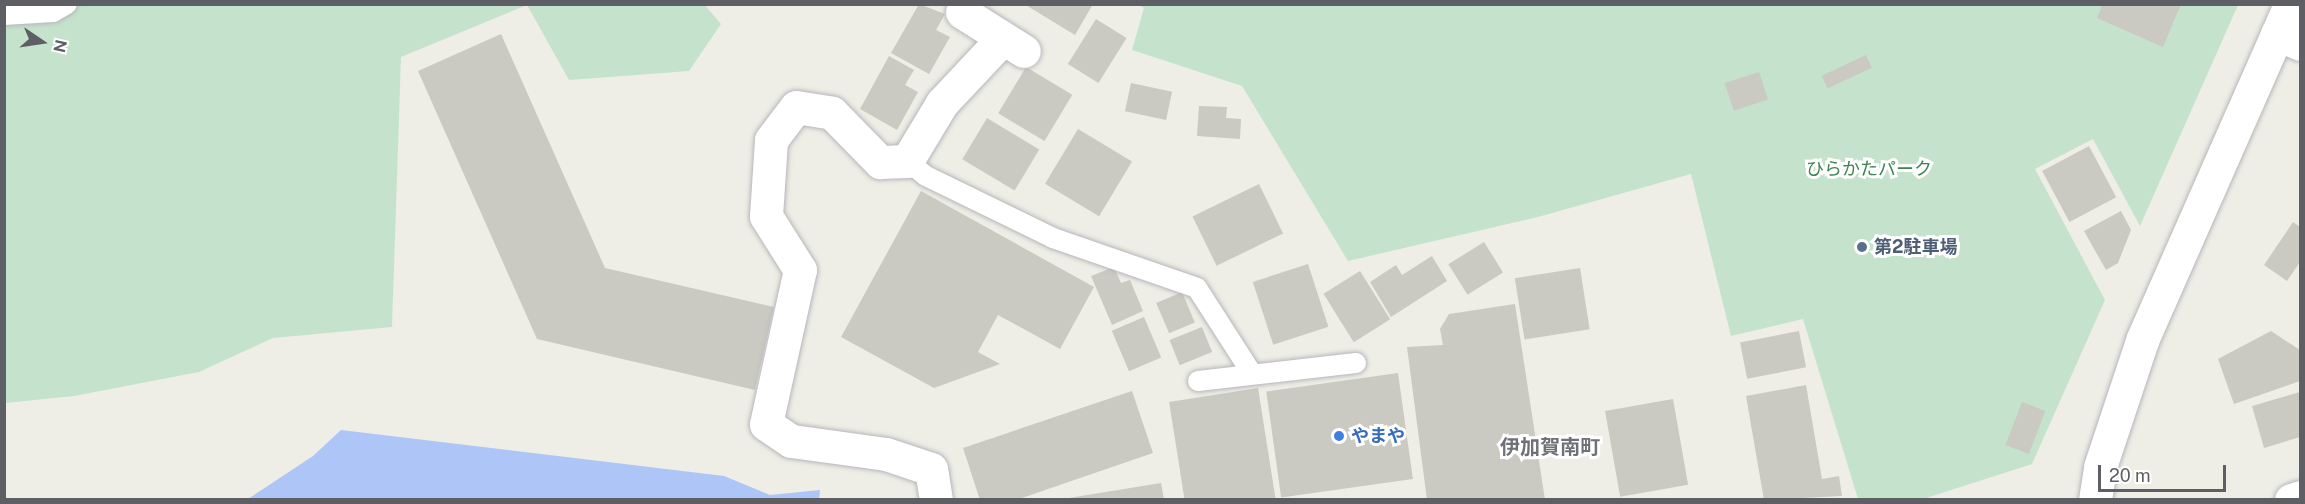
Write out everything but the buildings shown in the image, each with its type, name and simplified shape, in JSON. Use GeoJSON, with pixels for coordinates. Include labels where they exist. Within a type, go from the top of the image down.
{"type":"FeatureCollection","features":[{"type":"Feature","properties":{"kind":"street"},"geometry":{"type":"LineString","coordinates":[[2095,500],[2100,467],[2143,338],[2289,39],[2290,4]]}},
{"type":"Feature","properties":{"kind":"street"},"geometry":{"type":"LineString","coordinates":[[936,500],[931,469],[886,454],[791,441],[766,424],[800,270],[766,216],[771,140],[796,107],[832,113],[880,162],[907,161],[942,103],[1014,44],[962,12]]}},
{"type":"Feature","properties":{"kind":"street"},"geometry":{"type":"LineString","coordinates":[[2290,500],[2301,497]]}},
{"type":"Feature","properties":{"kind":"lane"},"geometry":{"type":"LineString","coordinates":[[4,15],[53,12],[67,4]]}},
{"type":"Feature","properties":{"kind":"lane"},"geometry":{"type":"LineString","coordinates":[[907,161],[926,176],[1053,238],[1197,288],[1251,372]]}},
{"type":"Feature","properties":{"kind":"lane"},"geometry":{"type":"LineString","coordinates":[[1198,381],[1251,372],[1356,363]]}},
{"type":"Feature","properties":{"kind":"green space"},"geometry":{"type":"Polygon","coordinates":[[[704,4],[721,24],[689,71],[569,80],[527,5],[401,57],[392,327],[273,338],[199,372],[74,396],[5,403],[5,5],[704,4]]]}},
{"type":"Feature","properties":{"kind":"green space","name":"ひらかたパーク"},"geometry":{"type":"Polygon","coordinates":[[[1138,4],[2238,5],[2140,226],[2093,139],[2035,169],[2105,300],[2032,464],[1920,500],[1858,499],[1803,319],[1731,336],[1691,174],[1538,217],[1348,261],[1242,86],[1132,50],[1144,8],[1138,4]]]}},
{"type":"Feature","properties":{"kind":"water"},"geometry":{"type":"Polygon","coordinates":[[[341,430],[724,476],[770,495],[820,490],[819,500],[248,499],[313,456],[341,430]]]}},
{"type":"Feature","properties":{"kind":"place","name":"第2駐車場"},"geometry":{"type":"Point","coordinates":[1862,247]}},
{"type":"Feature","properties":{"kind":"place","name":"やまや"},"geometry":{"type":"Point","coordinates":[1339,436]}},
{"type":"Feature","properties":{"kind":"district","name":"伊加賀南町"},"geometry":{"type":"Point","coordinates":[1550,447]}}]}
